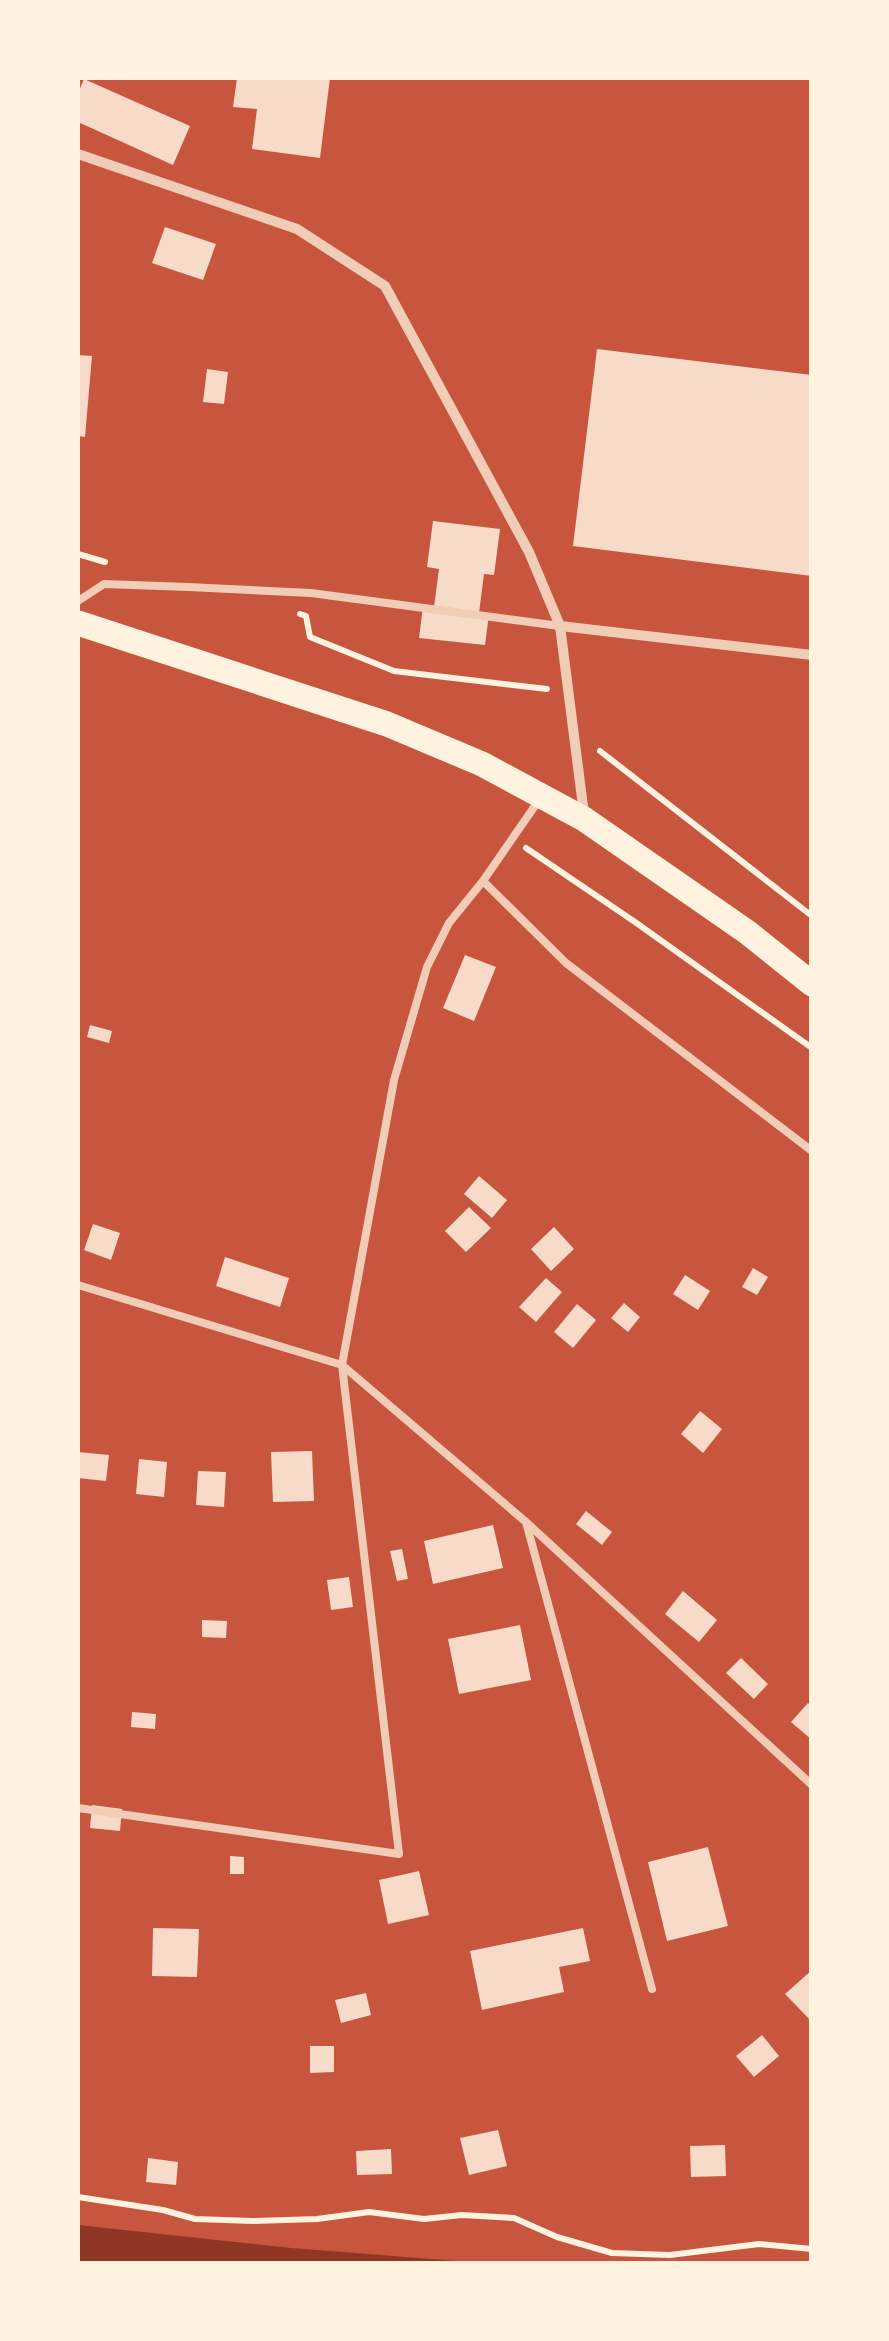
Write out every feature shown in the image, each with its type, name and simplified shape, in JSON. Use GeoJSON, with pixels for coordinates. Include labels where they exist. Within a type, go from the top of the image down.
{"type":"FeatureCollection","features":[{"type":"Feature","properties":{"kind":"main road"},"geometry":{"type":"LineString","coordinates":[[78,624],[387,724],[482,764],[584,818],[747,932],[812,984]]}},
{"type":"Feature","properties":{"kind":"street"},"geometry":{"type":"LineString","coordinates":[[78,154],[297,229],[385,286],[529,552],[560,626],[584,818]]}},
{"type":"Feature","properties":{"kind":"street"},"geometry":{"type":"LineString","coordinates":[[560,626],[812,655]]}},
{"type":"Feature","properties":{"kind":"lane"},"geometry":{"type":"LineString","coordinates":[[78,601],[104,584],[188,586],[311,594],[560,626]]}},
{"type":"Feature","properties":{"kind":"lane"},"geometry":{"type":"LineString","coordinates":[[78,1808],[400,1854],[342,1364],[394,1080],[426,967],[449,923],[542,796]]}},
{"type":"Feature","properties":{"kind":"lane"},"geometry":{"type":"LineString","coordinates":[[483,881],[566,963],[812,1151]]}},
{"type":"Feature","properties":{"kind":"lane"},"geometry":{"type":"LineString","coordinates":[[78,1285],[342,1364],[526,1522],[812,1784]]}},
{"type":"Feature","properties":{"kind":"lane"},"geometry":{"type":"LineString","coordinates":[[526,1522],[652,1990]]}},
{"type":"Feature","properties":{"kind":"path"},"geometry":{"type":"LineString","coordinates":[[78,554],[114,565]]}},
{"type":"Feature","properties":{"kind":"path"},"geometry":{"type":"LineString","coordinates":[[289,611],[306,616],[310,637],[394,671],[550,690],[574,731],[812,916]]}},
{"type":"Feature","properties":{"kind":"path"},"geometry":{"type":"LineString","coordinates":[[512,839],[812,1048]]}},
{"type":"Feature","properties":{"kind":"path"},"geometry":{"type":"LineString","coordinates":[[78,2197],[194,2218],[254,2221],[317,2220],[369,2212],[424,2219],[462,2215],[514,2218],[557,2237],[612,2253],[670,2255],[758,2244],[812,2249]]}},
{"type":"Feature","properties":{"kind":"shaded area"},"geometry":{"type":"Polygon","coordinates":[[[78,2225],[291,2248],[482,2263],[78,2263],[78,2225]]]}},
{"type":"Feature","properties":{"kind":"building"},"geometry":{"type":"Polygon","coordinates":[[[237,78],[330,78],[320,158],[252,149],[257,109],[233,107],[237,78]]]}},
{"type":"Feature","properties":{"kind":"building"},"geometry":{"type":"Polygon","coordinates":[[[84,79],[190,126],[173,165],[78,122],[78,93],[84,79]]]}},
{"type":"Feature","properties":{"kind":"building"},"geometry":{"type":"Polygon","coordinates":[[[165,227],[216,244],[203,280],[152,263],[165,227]]]}},
{"type":"Feature","properties":{"kind":"building"},"geometry":{"type":"Polygon","coordinates":[[[597,349],[812,375],[812,576],[573,546],[597,349]]]}},
{"type":"Feature","properties":{"kind":"building"},"geometry":{"type":"Polygon","coordinates":[[[78,355],[92,356],[85,437],[78,436],[78,355]]]}},
{"type":"Feature","properties":{"kind":"building"},"geometry":{"type":"Polygon","coordinates":[[[207,369],[228,372],[224,404],[203,402],[207,369]]]}},
{"type":"Feature","properties":{"kind":"building"},"geometry":{"type":"Polygon","coordinates":[[[433,521],[500,529],[494,575],[484,574],[479,613],[489,614],[485,645],[419,638],[423,606],[434,607],[439,569],[427,567],[433,521]]]}},
{"type":"Feature","properties":{"kind":"building"},"geometry":{"type":"Polygon","coordinates":[[[465,955],[496,967],[474,1021],[443,1008],[465,955]]]}},
{"type":"Feature","properties":{"kind":"building"},"geometry":{"type":"Polygon","coordinates":[[[90,1025],[112,1031],[109,1043],[87,1037],[90,1025]]]}},
{"type":"Feature","properties":{"kind":"building"},"geometry":{"type":"Polygon","coordinates":[[[479,1176],[507,1200],[492,1218],[464,1194],[479,1176]]]}},
{"type":"Feature","properties":{"kind":"building"},"geometry":{"type":"Polygon","coordinates":[[[469,1207],[491,1228],[466,1252],[445,1231],[469,1207]]]}},
{"type":"Feature","properties":{"kind":"building"},"geometry":{"type":"Polygon","coordinates":[[[93,1224],[120,1233],[111,1260],[84,1250],[93,1224]]]}},
{"type":"Feature","properties":{"kind":"building"},"geometry":{"type":"Polygon","coordinates":[[[554,1227],[574,1249],[551,1271],[531,1249],[554,1227]]]}},
{"type":"Feature","properties":{"kind":"building"},"geometry":{"type":"Polygon","coordinates":[[[225,1257],[289,1278],[280,1307],[216,1286],[225,1257]]]}},
{"type":"Feature","properties":{"kind":"building"},"geometry":{"type":"Polygon","coordinates":[[[753,1268],[768,1277],[757,1295],[742,1287],[753,1268]]]}},
{"type":"Feature","properties":{"kind":"building"},"geometry":{"type":"Polygon","coordinates":[[[685,1275],[710,1291],[698,1310],[673,1294],[685,1275]]]}},
{"type":"Feature","properties":{"kind":"building"},"geometry":{"type":"Polygon","coordinates":[[[546,1278],[562,1292],[536,1322],[519,1307],[546,1278]]]}},
{"type":"Feature","properties":{"kind":"building"},"geometry":{"type":"Polygon","coordinates":[[[624,1303],[640,1317],[628,1332],[611,1318],[624,1303]]]}},
{"type":"Feature","properties":{"kind":"building"},"geometry":{"type":"Polygon","coordinates":[[[577,1304],[596,1320],[573,1348],[554,1332],[577,1304]]]}},
{"type":"Feature","properties":{"kind":"building"},"geometry":{"type":"Polygon","coordinates":[[[700,1411],[722,1429],[703,1453],[681,1434],[700,1411]]]}},
{"type":"Feature","properties":{"kind":"building"},"geometry":{"type":"Polygon","coordinates":[[[312,1451],[314,1501],[273,1502],[271,1452],[312,1451]]]}},
{"type":"Feature","properties":{"kind":"building"},"geometry":{"type":"Polygon","coordinates":[[[78,1452],[109,1455],[106,1481],[78,1478],[78,1452]]]}},
{"type":"Feature","properties":{"kind":"building"},"geometry":{"type":"Polygon","coordinates":[[[139,1459],[167,1462],[164,1497],[136,1494],[139,1459]]]}},
{"type":"Feature","properties":{"kind":"building"},"geometry":{"type":"Polygon","coordinates":[[[198,1471],[226,1472],[224,1507],[196,1505],[198,1471]]]}},
{"type":"Feature","properties":{"kind":"building"},"geometry":{"type":"Polygon","coordinates":[[[586,1511],[612,1532],[602,1545],[576,1524],[586,1511]]]}},
{"type":"Feature","properties":{"kind":"building"},"geometry":{"type":"Polygon","coordinates":[[[493,1525],[503,1568],[433,1584],[424,1541],[493,1525]]]}},
{"type":"Feature","properties":{"kind":"building"},"geometry":{"type":"Polygon","coordinates":[[[402,1549],[408,1579],[397,1581],[390,1551],[402,1549]]]}},
{"type":"Feature","properties":{"kind":"building"},"geometry":{"type":"Polygon","coordinates":[[[349,1577],[353,1607],[331,1610],[327,1580],[349,1577]]]}},
{"type":"Feature","properties":{"kind":"building"},"geometry":{"type":"Polygon","coordinates":[[[683,1591],[717,1620],[699,1642],[665,1614],[683,1591]]]}},
{"type":"Feature","properties":{"kind":"building"},"geometry":{"type":"Polygon","coordinates":[[[202,1620],[227,1621],[226,1638],[202,1637],[202,1620]]]}},
{"type":"Feature","properties":{"kind":"building"},"geometry":{"type":"Polygon","coordinates":[[[520,1625],[531,1680],[459,1694],[448,1639],[520,1625]]]}},
{"type":"Feature","properties":{"kind":"building"},"geometry":{"type":"Polygon","coordinates":[[[741,1658],[768,1684],[754,1699],[726,1673],[741,1658]]]}},
{"type":"Feature","properties":{"kind":"building"},"geometry":{"type":"Polygon","coordinates":[[[808,1703],[812,1707],[812,1740],[791,1722],[808,1703]]]}},
{"type":"Feature","properties":{"kind":"building"},"geometry":{"type":"Polygon","coordinates":[[[132,1712],[156,1714],[155,1729],[131,1727],[132,1712]]]}},
{"type":"Feature","properties":{"kind":"building"},"geometry":{"type":"Polygon","coordinates":[[[92,1805],[122,1809],[120,1831],[90,1828],[92,1805]]]}},
{"type":"Feature","properties":{"kind":"building"},"geometry":{"type":"Polygon","coordinates":[[[708,1847],[728,1926],[667,1941],[648,1862],[708,1847]]]}},
{"type":"Feature","properties":{"kind":"building"},"geometry":{"type":"Polygon","coordinates":[[[230,1856],[244,1857],[244,1874],[230,1874],[230,1856]]]}},
{"type":"Feature","properties":{"kind":"building"},"geometry":{"type":"Polygon","coordinates":[[[419,1871],[429,1915],[388,1924],[379,1880],[419,1871]]]}},
{"type":"Feature","properties":{"kind":"building"},"geometry":{"type":"Polygon","coordinates":[[[153,1928],[199,1929],[197,1977],[152,1976],[153,1928]]]}},
{"type":"Feature","properties":{"kind":"building"},"geometry":{"type":"Polygon","coordinates":[[[583,1928],[590,1961],[559,1967],[564,1992],[482,2010],[470,1951],[583,1928]]]}},
{"type":"Feature","properties":{"kind":"building"},"geometry":{"type":"Polygon","coordinates":[[[812,1970],[812,2022],[785,1994],[812,1970]]]}},
{"type":"Feature","properties":{"kind":"building"},"geometry":{"type":"Polygon","coordinates":[[[366,1993],[371,2015],[341,2023],[335,2000],[366,1993]]]}},
{"type":"Feature","properties":{"kind":"building"},"geometry":{"type":"Polygon","coordinates":[[[762,2035],[779,2056],[754,2077],[736,2056],[762,2035]]]}},
{"type":"Feature","properties":{"kind":"building"},"geometry":{"type":"Polygon","coordinates":[[[310,2046],[334,2046],[334,2072],[310,2073],[310,2046]]]}},
{"type":"Feature","properties":{"kind":"building"},"geometry":{"type":"Polygon","coordinates":[[[498,2130],[507,2166],[469,2175],[460,2138],[498,2130]]]}},
{"type":"Feature","properties":{"kind":"building"},"geometry":{"type":"Polygon","coordinates":[[[725,2145],[726,2176],[691,2177],[690,2146],[725,2145]]]}},
{"type":"Feature","properties":{"kind":"building"},"geometry":{"type":"Polygon","coordinates":[[[391,2149],[392,2174],[357,2175],[356,2151],[391,2149]]]}},
{"type":"Feature","properties":{"kind":"building"},"geometry":{"type":"Polygon","coordinates":[[[148,2158],[178,2162],[176,2185],[146,2182],[148,2158]]]}}]}
